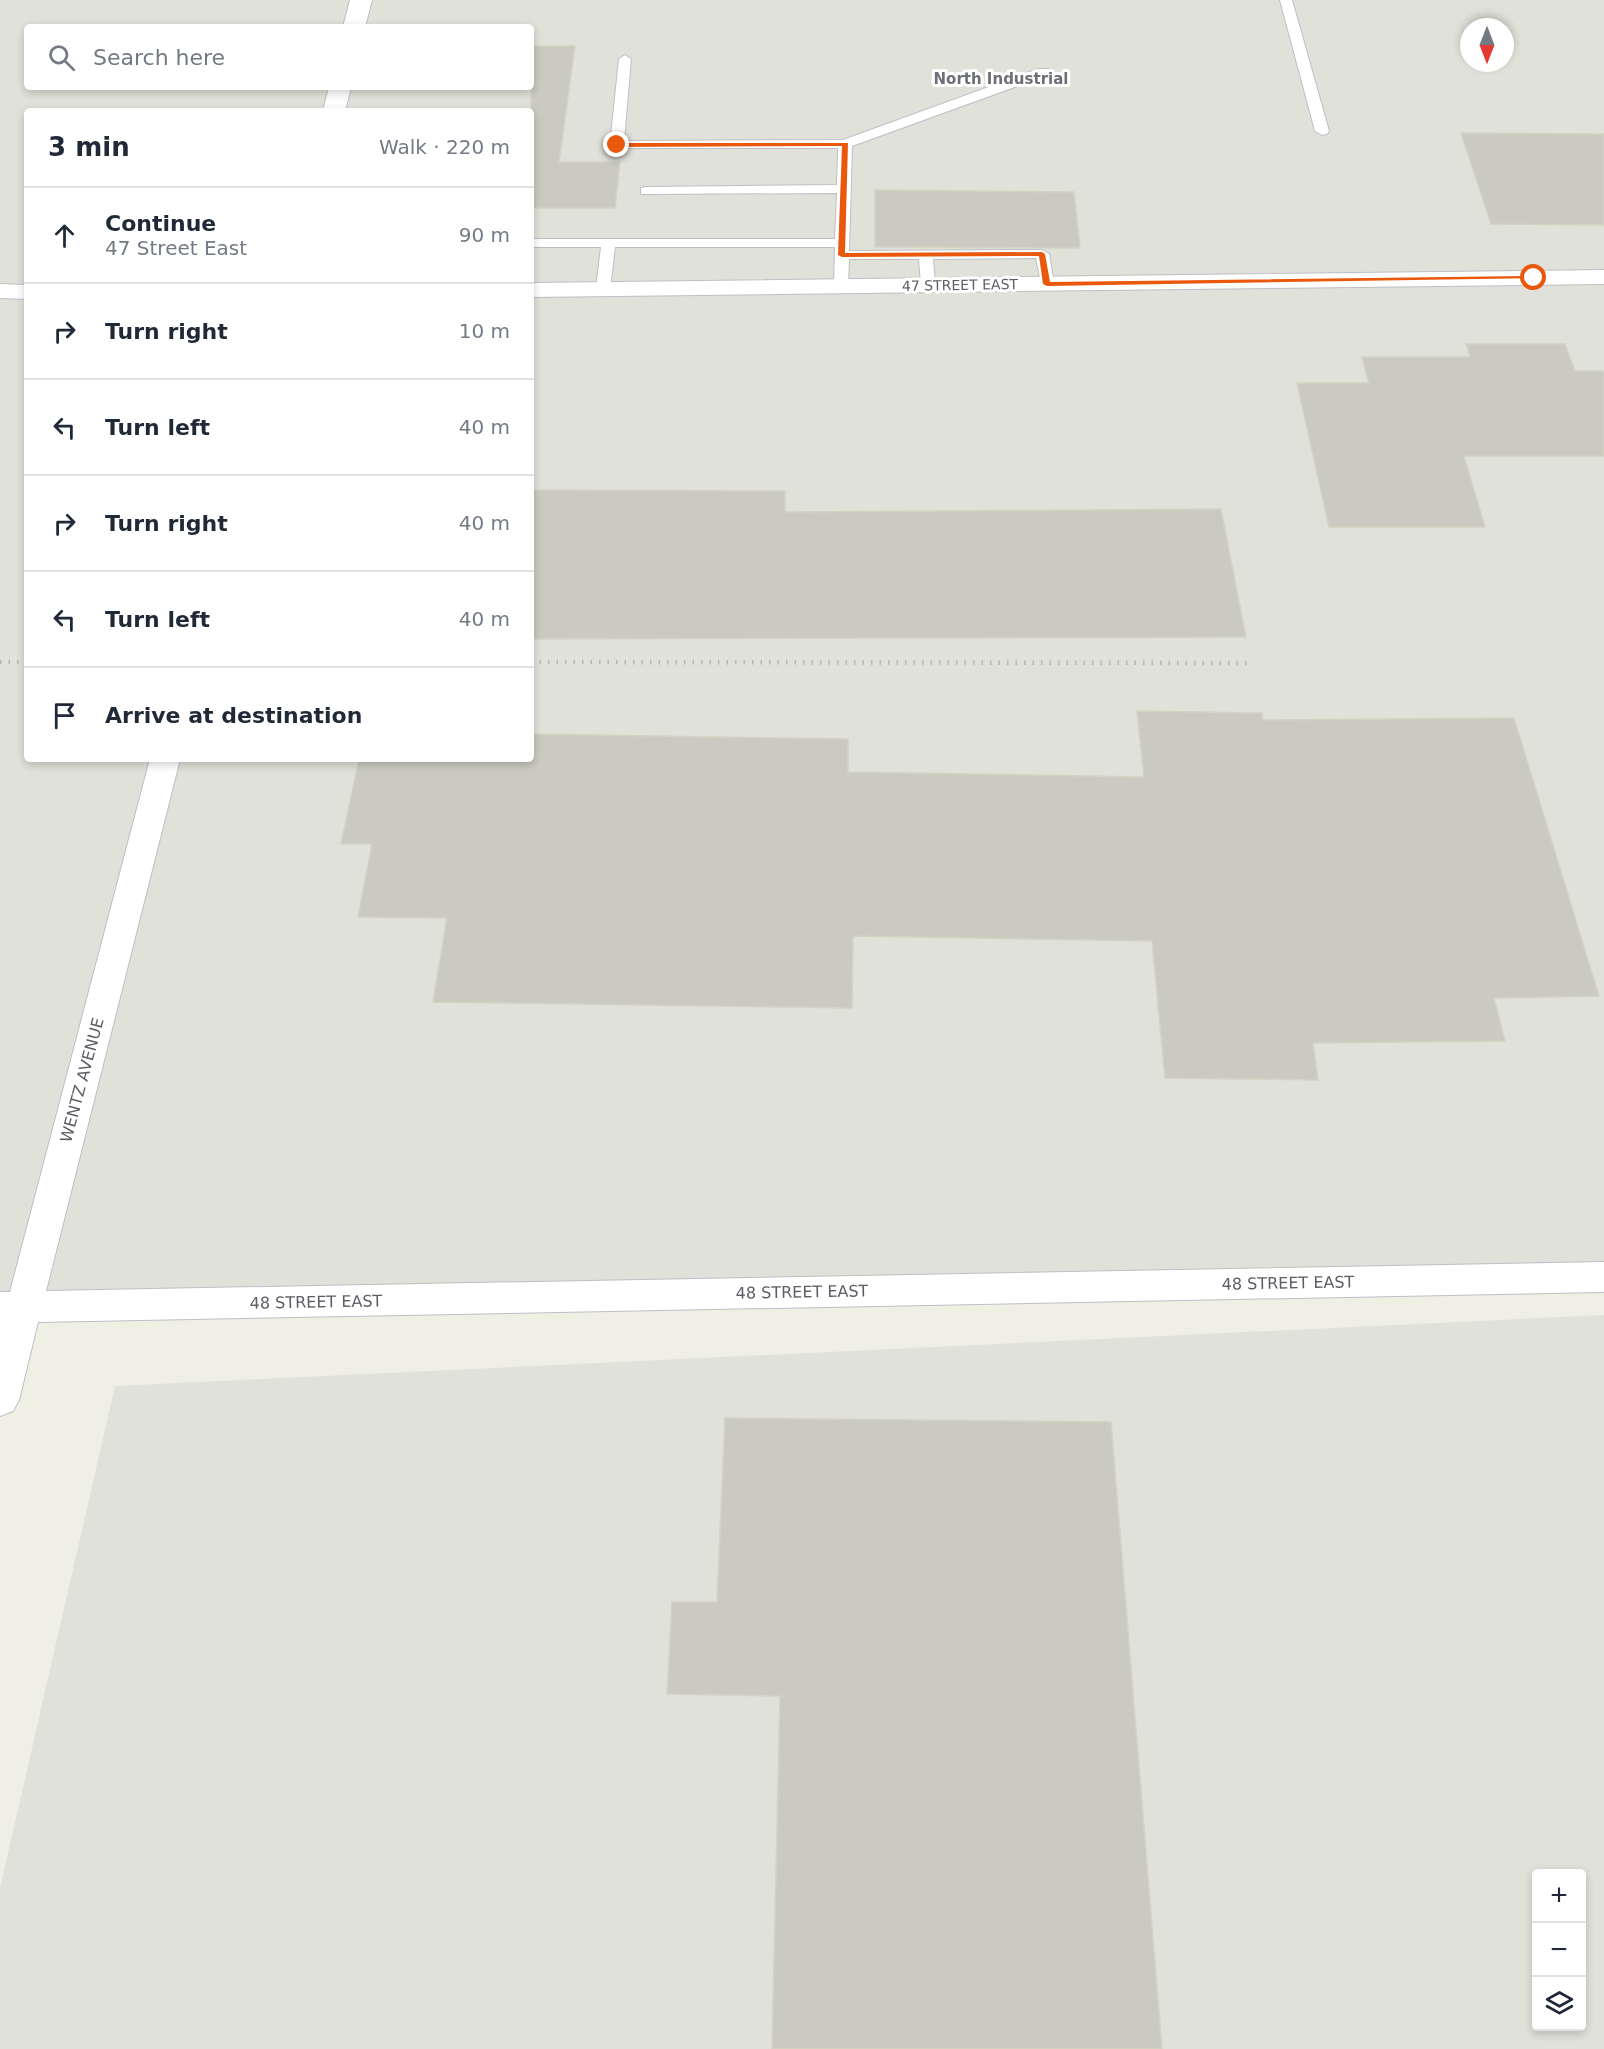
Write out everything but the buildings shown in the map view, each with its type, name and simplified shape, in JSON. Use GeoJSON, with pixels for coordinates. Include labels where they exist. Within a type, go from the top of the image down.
{"type":"FeatureCollection","features":[{"type":"Feature","properties":{"kind":"street"},"geometry":{"type":"LineString","coordinates":[[355,24],[361,0]]}},
{"type":"Feature","properties":{"kind":"street"},"geometry":{"type":"LineString","coordinates":[[335,108],[339,90]]}},
{"type":"Feature","properties":{"kind":"street","name":"47 STREET EAST"},"geometry":{"type":"LineString","coordinates":[[534,290],[1604,277]]}},
{"type":"Feature","properties":{"kind":"street"},"geometry":{"type":"LineString","coordinates":[[0,291],[24,292]]}},
{"type":"Feature","properties":{"kind":"street","name":"WENTZ AVENUE"},"geometry":{"type":"LineString","coordinates":[[0,1400],[12,1307],[164,762]]}},
{"type":"Feature","properties":{"kind":"street","name":"48 STREET EAST"},"geometry":{"type":"LineString","coordinates":[[12,1307],[1604,1277]]}},
{"type":"Feature","properties":{"kind":"lane"},"geometry":{"type":"LineString","coordinates":[[1286,0],[1322,131]]}},
{"type":"Feature","properties":{"kind":"lane"},"geometry":{"type":"LineString","coordinates":[[625,59],[617,145],[845,144],[1043,72]]}},
{"type":"Feature","properties":{"kind":"lane"},"geometry":{"type":"LineString","coordinates":[[841,286],[845,144]]}},
{"type":"Feature","properties":{"kind":"lane"},"geometry":{"type":"LineString","coordinates":[[646,190],[844,189]]}},
{"type":"Feature","properties":{"kind":"lane"},"geometry":{"type":"LineString","coordinates":[[534,243],[842,249],[926,255],[1042,254],[1047,284]]}},
{"type":"Feature","properties":{"kind":"lane"},"geometry":{"type":"LineString","coordinates":[[603,289],[608,244]]}},
{"type":"Feature","properties":{"kind":"lane"},"geometry":{"type":"LineString","coordinates":[[926,255],[928,285]]}},
{"type":"Feature","properties":{"kind":"shaded area"},"geometry":{"type":"Polygon","coordinates":[[[0,0],[1604,0],[1604,1277],[0,1307],[0,0]]]}},
{"type":"Feature","properties":{"kind":"shaded area"},"geometry":{"type":"Polygon","coordinates":[[[1604,1315],[1604,2049],[0,2049],[0,1888],[115,1386],[1604,1315]]]}},
{"type":"Feature","properties":{"kind":"railway"},"geometry":{"type":"LineString","coordinates":[[0,662],[24,662]]}},
{"type":"Feature","properties":{"kind":"railway"},"geometry":{"type":"LineString","coordinates":[[534,662],[1251,663]]}},
{"type":"Feature","properties":{"kind":"district","name":"North Industrial"},"geometry":{"type":"Point","coordinates":[1001,79]}},
{"type":"Feature","properties":{"kind":"route"},"geometry":{"type":"LineString","coordinates":[[617,145],[845,144],[842,255],[1042,254],[1047,284],[1534,278]]}}]}
